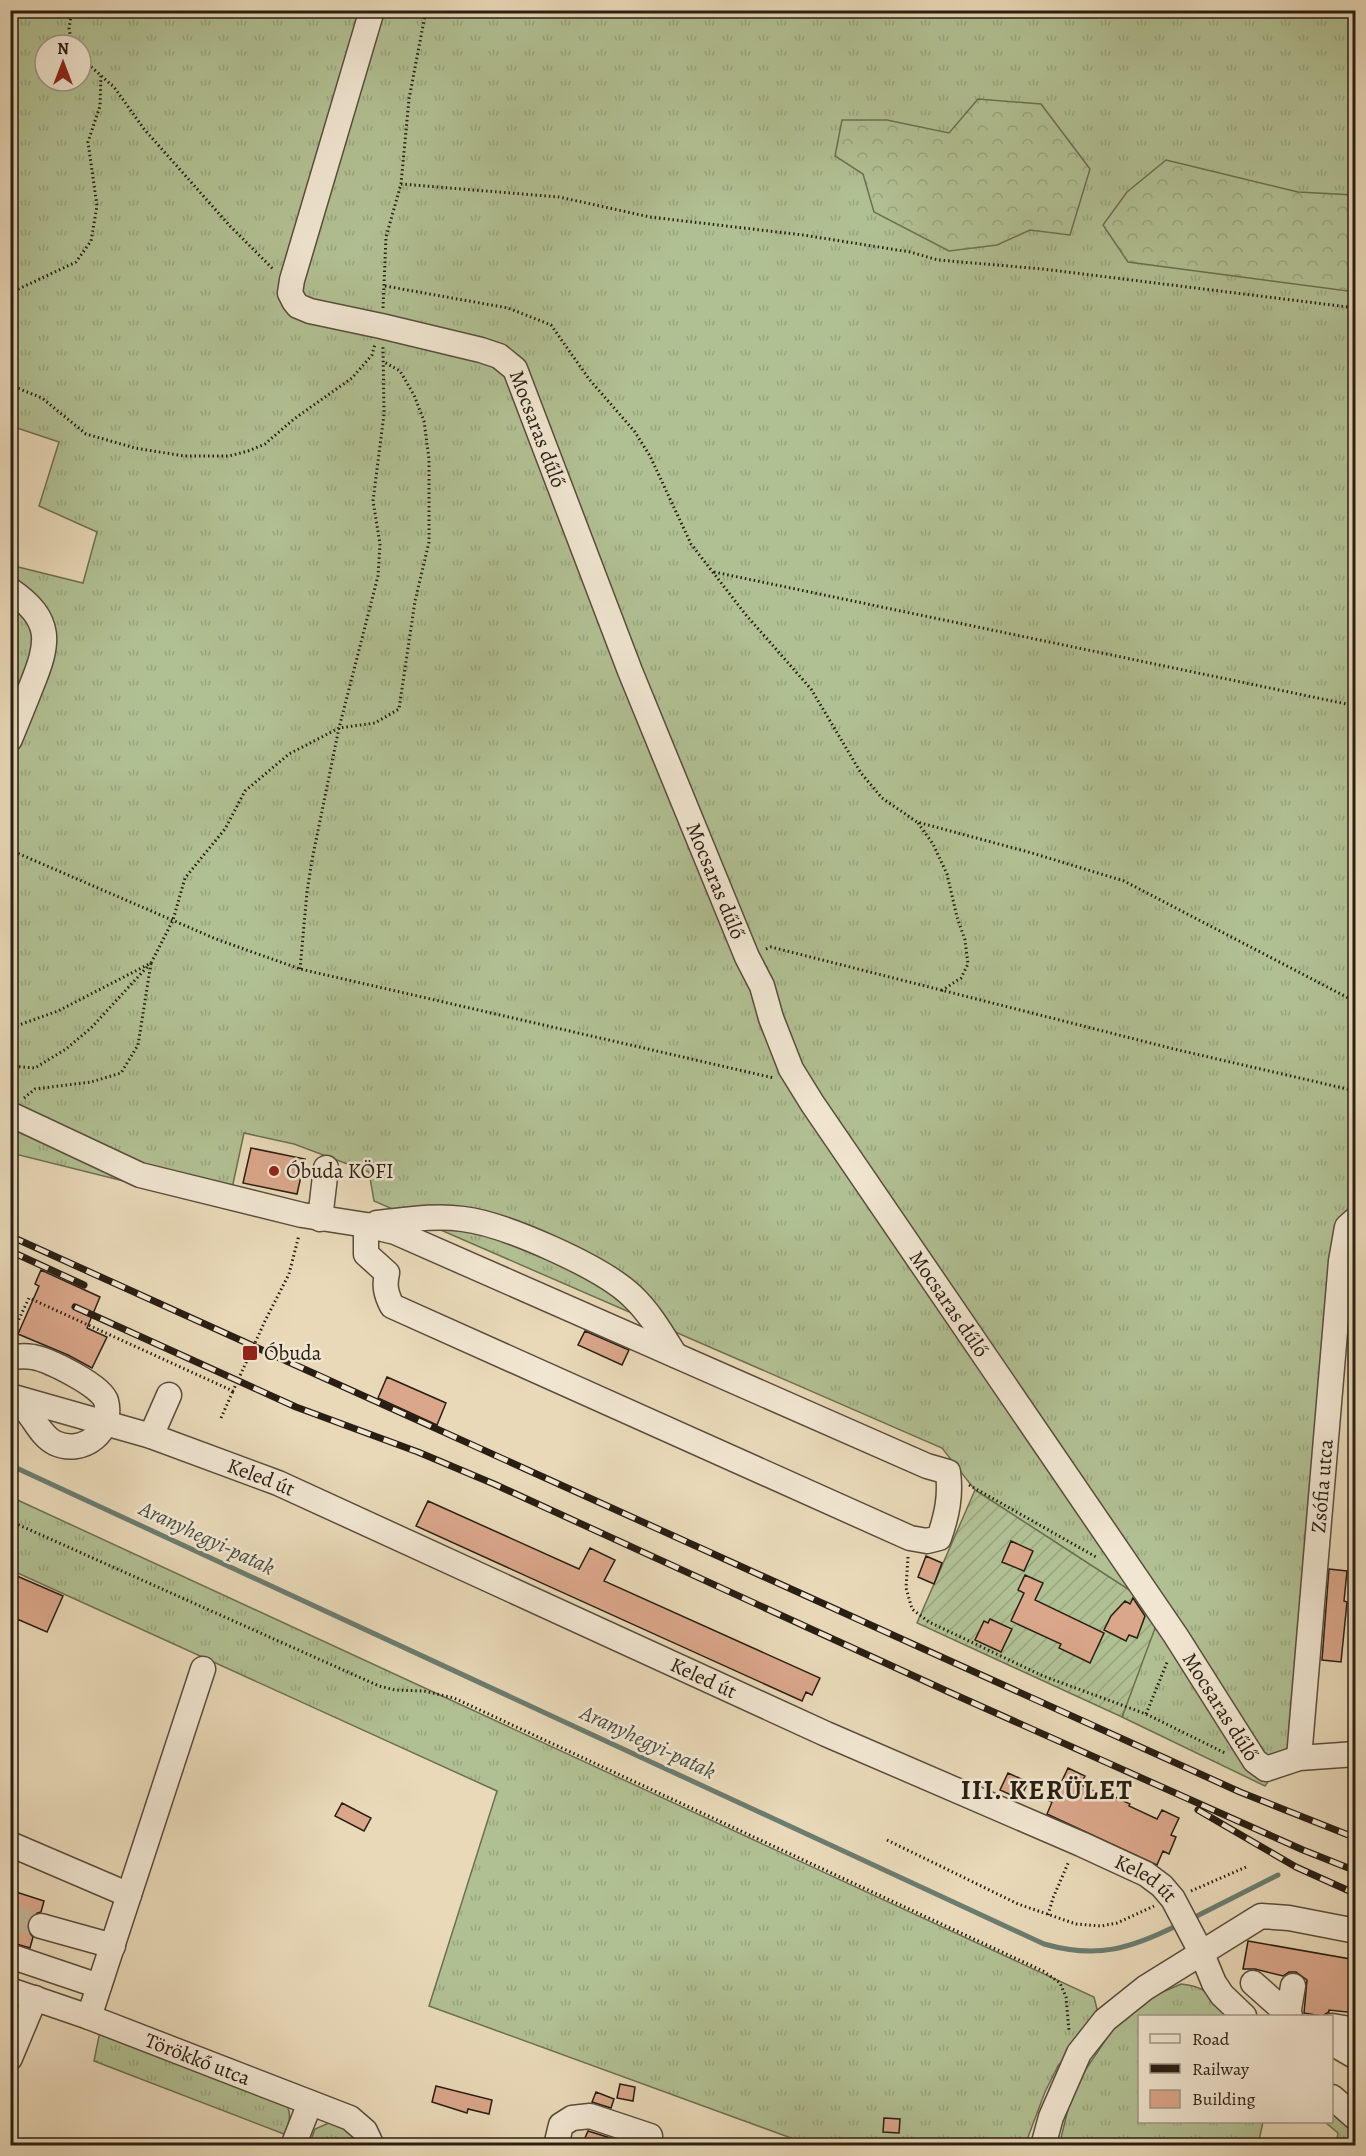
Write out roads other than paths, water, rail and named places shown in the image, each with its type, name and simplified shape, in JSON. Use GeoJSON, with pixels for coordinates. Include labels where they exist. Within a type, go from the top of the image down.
{"type":"FeatureCollection","features":[{"type":"Feature","properties":{"kind":"street","name":"Mocsaras dűlő"},"geometry":{"type":"LineString","coordinates":[[372,10],[290,293],[298,306],[310,311],[381,326],[499,356],[515,369],[630,671],[747,957],[762,986],[771,1018],[791,1069],[1176,1636],[1261,1766],[1266,1769],[1299,1758]]}},
{"type":"Feature","properties":{"kind":"street"},"geometry":{"type":"LineString","coordinates":[[10,590],[29,605],[40,620],[45,634],[45,645],[38,671],[10,740]]}},
{"type":"Feature","properties":{"kind":"street"},"geometry":{"type":"LineString","coordinates":[[15,1108],[140,1175],[311,1217],[366,1225],[407,1237],[927,1466],[948,1472],[949,1503],[939,1538],[927,1541],[910,1538],[392,1306],[385,1282],[387,1273],[366,1254],[366,1225]]}},
{"type":"Feature","properties":{"kind":"street"},"geometry":{"type":"LineString","coordinates":[[311,1217],[326,1168]]}},
{"type":"Feature","properties":{"kind":"street"},"geometry":{"type":"LineString","coordinates":[[366,1225],[439,1217],[464,1219],[513,1234],[589,1267],[614,1281],[646,1310],[675,1355]]}},
{"type":"Feature","properties":{"kind":"street","name":"Zsófia utca"},"geometry":{"type":"LineString","coordinates":[[1299,1758],[1341,1261],[1347,1227],[1356,1219]]}},
{"type":"Feature","properties":{"kind":"street"},"geometry":{"type":"LineString","coordinates":[[10,1358],[35,1358],[80,1377],[96,1387],[107,1403],[105,1422],[99,1435],[94,1439],[76,1446],[65,1446],[54,1443],[46,1437],[24,1409],[10,1397]]}},
{"type":"Feature","properties":{"kind":"street"},"geometry":{"type":"LineString","coordinates":[[151,1436],[169,1395]]}},
{"type":"Feature","properties":{"kind":"street","name":"Keled út"},"geometry":{"type":"LineString","coordinates":[[10,1397],[151,1436],[278,1483],[826,1734],[1146,1874],[1162,1886],[1167,1902],[1197,1946],[1214,1983],[1222,1995],[1243,2015]]}},
{"type":"Feature","properties":{"kind":"street"},"geometry":{"type":"LineString","coordinates":[[89,2017],[203,1669]]}},
{"type":"Feature","properties":{"kind":"street"},"geometry":{"type":"LineString","coordinates":[[1299,1758],[1356,1754]]}},
{"type":"Feature","properties":{"kind":"street"},"geometry":{"type":"LineString","coordinates":[[10,1844],[129,1895]]}},
{"type":"Feature","properties":{"kind":"street"},"geometry":{"type":"LineString","coordinates":[[1043,2145],[1068,2074],[1079,2053],[1096,2030],[1130,1999],[1197,1946],[1262,1916],[1356,1931]]}},
{"type":"Feature","properties":{"kind":"street"},"geometry":{"type":"LineString","coordinates":[[41,1926],[112,1947]]}},
{"type":"Feature","properties":{"kind":"street"},"geometry":{"type":"LineString","coordinates":[[10,1956],[99,1986]]}},
{"type":"Feature","properties":{"kind":"street"},"geometry":{"type":"LineString","coordinates":[[1253,1983],[1289,2015]]}},
{"type":"Feature","properties":{"kind":"street"},"geometry":{"type":"LineString","coordinates":[[1289,2015],[1293,1986]]}},
{"type":"Feature","properties":{"kind":"street","name":"Törökkő utca"},"geometry":{"type":"LineString","coordinates":[[10,1990],[89,2017],[350,2118],[365,2131],[372,2145]]}},
{"type":"Feature","properties":{"kind":"street"},"geometry":{"type":"LineString","coordinates":[[10,2058],[34,1998]]}},
{"type":"Feature","properties":{"kind":"street"},"geometry":{"type":"LineString","coordinates":[[1333,2026],[1356,2030]]}},
{"type":"Feature","properties":{"kind":"street"},"geometry":{"type":"LineString","coordinates":[[1333,2044],[1356,2057]]}},
{"type":"Feature","properties":{"kind":"street"},"geometry":{"type":"LineString","coordinates":[[1333,2098],[1356,2118]]}},
{"type":"Feature","properties":{"kind":"street"},"geometry":{"type":"LineString","coordinates":[[293,2145],[310,2103]]}},
{"type":"Feature","properties":{"kind":"street"},"geometry":{"type":"LineString","coordinates":[[556,2145],[561,2125],[572,2118],[590,2116],[650,2136]]}},
{"type":"Feature","properties":{"kind":"waterway","name":"Aranyhegyi-patak"},"geometry":{"type":"LineString","coordinates":[[10,1465],[1044,1944],[1081,1951],[1113,1949],[1128,1946],[1178,1925]]}},
{"type":"Feature","properties":{"kind":"waterway","name":"Aranyhegyi-patak"},"geometry":{"type":"LineString","coordinates":[[1189,1920],[1278,1875]]}},
{"type":"Feature","properties":{"kind":"tunnel"},"geometry":{"type":"LineString","coordinates":[[10,1916],[41,1926]]}},
{"type":"Feature","properties":{"kind":"railway"},"geometry":{"type":"LineString","coordinates":[[10,1236],[1240,1792],[1356,1838]]}},
{"type":"Feature","properties":{"kind":"railway"},"geometry":{"type":"LineString","coordinates":[[10,1251],[84,1285]]}},
{"type":"Feature","properties":{"kind":"railway"},"geometry":{"type":"LineString","coordinates":[[75,1307],[296,1407],[418,1452],[494,1484],[951,1693],[1303,1850],[1356,1871]]}},
{"type":"Feature","properties":{"kind":"railway"},"geometry":{"type":"LineString","coordinates":[[1198,1810],[1296,1867],[1356,1894]]}},
{"type":"Feature","properties":{"kind":"place","name":"Óbuda KÖFI"},"geometry":{"type":"Point","coordinates":[274,1171]}},
{"type":"Feature","properties":{"kind":"place","name":"Óbuda"},"geometry":{"type":"Point","coordinates":[250,1353]}},
{"type":"Feature","properties":{"kind":"district","name":"III. KERÜLET"},"geometry":{"type":"Point","coordinates":[1047,1790]}}]}
